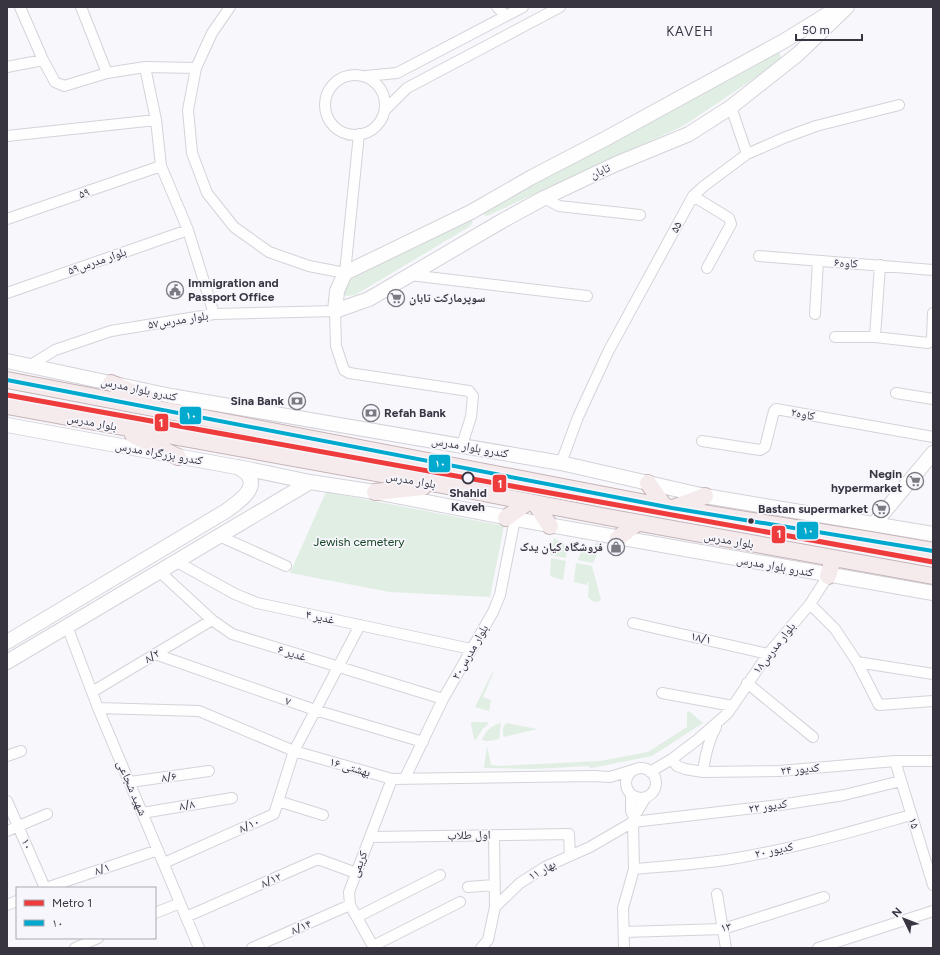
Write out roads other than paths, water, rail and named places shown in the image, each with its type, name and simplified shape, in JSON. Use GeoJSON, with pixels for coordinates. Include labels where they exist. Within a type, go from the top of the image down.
{"type":"FeatureCollection","features":[{"type":"Feature","properties":{"kind":"main road","name":"بلوار مدرس"},"geometry":{"type":"LineString","coordinates":[[8,381],[669,507],[870,540],[933,552]]}},
{"type":"Feature","properties":{"kind":"main road"},"geometry":{"type":"LineString","coordinates":[[111,383],[182,413]]}},
{"type":"Feature","properties":{"kind":"main road","name":"بلوار مدرس"},"geometry":{"type":"LineString","coordinates":[[7,406],[442,485],[607,518],[933,576]]}},
{"type":"Feature","properties":{"kind":"main road"},"geometry":{"type":"LineString","coordinates":[[115,426],[178,457]]}},
{"type":"Feature","properties":{"kind":"main road"},"geometry":{"type":"LineString","coordinates":[[648,482],[669,507],[705,496]]}},
{"type":"Feature","properties":{"kind":"main road"},"geometry":{"type":"LineString","coordinates":[[375,492],[442,485]]}},
{"type":"Feature","properties":{"kind":"main road"},"geometry":{"type":"LineString","coordinates":[[511,519],[531,503],[550,526]]}},
{"type":"Feature","properties":{"kind":"main road"},"geometry":{"type":"LineString","coordinates":[[607,518],[616,538],[637,523]]}},
{"type":"Feature","properties":{"kind":"main road"},"geometry":{"type":"LineString","coordinates":[[828,576],[833,559]]}},
{"type":"Feature","properties":{"kind":"street"},"geometry":{"type":"LineString","coordinates":[[20,7],[43,60],[56,82],[64,86],[107,73],[145,67],[196,68]]}},
{"type":"Feature","properties":{"kind":"street"},"geometry":{"type":"LineString","coordinates":[[81,7],[107,73]]}},
{"type":"Feature","properties":{"kind":"street"},"geometry":{"type":"LineString","coordinates":[[230,7],[212,33],[196,68],[188,110],[192,153],[207,193],[234,227],[269,252],[309,266],[345,274],[471,212],[532,177],[605,139],[784,41],[839,7]]}},
{"type":"Feature","properties":{"kind":"street"},"geometry":{"type":"LineString","coordinates":[[497,7],[506,16]]}},
{"type":"Feature","properties":{"kind":"street"},"geometry":{"type":"LineString","coordinates":[[366,76],[375,82],[381,90],[385,100],[385,110],[381,120],[374,128],[365,133],[346,133],[338,129],[331,122],[325,105],[326,96],[337,81],[345,76],[366,76],[397,73],[523,7]]}},
{"type":"Feature","properties":{"kind":"street"},"geometry":{"type":"LineString","coordinates":[[385,110],[407,88],[560,7]]}},
{"type":"Feature","properties":{"kind":"street","name":"تابان"},"geometry":{"type":"LineString","coordinates":[[335,311],[369,299],[544,198],[616,164],[689,134],[731,107],[798,54],[847,7]]}},
{"type":"Feature","properties":{"kind":"street"},"geometry":{"type":"LineString","coordinates":[[7,67],[43,60]]}},
{"type":"Feature","properties":{"kind":"street"},"geometry":{"type":"LineString","coordinates":[[145,67],[156,120],[161,166],[188,230],[214,314]]}},
{"type":"Feature","properties":{"kind":"street","name":"۵۵"},"geometry":{"type":"LineString","coordinates":[[561,463],[578,417],[608,352],[693,196],[746,154],[816,126],[899,105]]}},
{"type":"Feature","properties":{"kind":"street"},"geometry":{"type":"LineString","coordinates":[[731,107],[746,154]]}},
{"type":"Feature","properties":{"kind":"street"},"geometry":{"type":"LineString","coordinates":[[7,136],[156,120]]}},
{"type":"Feature","properties":{"kind":"street"},"geometry":{"type":"LineString","coordinates":[[359,134],[345,274],[336,290],[336,346],[344,370],[349,373],[469,391],[474,396],[471,417],[462,446]]}},
{"type":"Feature","properties":{"kind":"street","name":"۵۹"},"geometry":{"type":"LineString","coordinates":[[7,219],[161,166]]}},
{"type":"Feature","properties":{"kind":"street"},"geometry":{"type":"LineString","coordinates":[[693,196],[729,218],[731,224],[707,268]]}},
{"type":"Feature","properties":{"kind":"street"},"geometry":{"type":"LineString","coordinates":[[544,198],[558,206],[640,215]]}},
{"type":"Feature","properties":{"kind":"street"},"geometry":{"type":"LineString","coordinates":[[471,212],[483,232]]}},
{"type":"Feature","properties":{"kind":"street","name":"بلوار مدرس۵۹"},"geometry":{"type":"LineString","coordinates":[[7,293],[188,230]]}},
{"type":"Feature","properties":{"kind":"street","name":"کاوه۶"},"geometry":{"type":"LineString","coordinates":[[759,256],[933,270]]}},
{"type":"Feature","properties":{"kind":"street"},"geometry":{"type":"LineString","coordinates":[[815,314],[818,261]]}},
{"type":"Feature","properties":{"kind":"street"},"geometry":{"type":"LineString","coordinates":[[875,338],[880,265]]}},
{"type":"Feature","properties":{"kind":"street"},"geometry":{"type":"LineString","coordinates":[[410,275],[588,296]]}},
{"type":"Feature","properties":{"kind":"street","name":"بلوار مدرس۵۷"},"geometry":{"type":"LineString","coordinates":[[29,366],[55,350],[111,330],[214,314],[335,311]]}},
{"type":"Feature","properties":{"kind":"street"},"geometry":{"type":"LineString","coordinates":[[834,337],[875,338],[928,343],[932,339],[933,313]]}},
{"type":"Feature","properties":{"kind":"street","name":"کندرو بلوار مدرس"},"geometry":{"type":"LineString","coordinates":[[7,361],[171,396],[561,463],[705,496],[933,534]]}},
{"type":"Feature","properties":{"kind":"street"},"geometry":{"type":"LineString","coordinates":[[896,393],[933,399]]}},
{"type":"Feature","properties":{"kind":"street","name":"کاوه۲"},"geometry":{"type":"LineString","coordinates":[[702,441],[760,450],[763,449],[774,411],[776,409],[933,437]]}},
{"type":"Feature","properties":{"kind":"street","name":"کندرو بزرگراه مدرس"},"geometry":{"type":"LineString","coordinates":[[7,425],[238,467],[310,482]]}},
{"type":"Feature","properties":{"kind":"street"},"geometry":{"type":"LineString","coordinates":[[874,524],[933,453]]}},
{"type":"Feature","properties":{"kind":"street"},"geometry":{"type":"LineString","coordinates":[[7,642],[226,511],[248,492],[251,484],[249,475],[238,467]]}},
{"type":"Feature","properties":{"kind":"street"},"geometry":{"type":"LineString","coordinates":[[7,662],[310,482]]}},
{"type":"Feature","properties":{"kind":"street","name":"کندرو بلوار مدرس"},"geometry":{"type":"LineString","coordinates":[[310,482],[375,492],[511,519],[828,576],[933,593]]}},
{"type":"Feature","properties":{"kind":"street"},"geometry":{"type":"LineString","coordinates":[[226,511],[233,511],[237,516],[235,527]]}},
{"type":"Feature","properties":{"kind":"street","name":"بلوار مدرس۲۰"},"geometry":{"type":"LineString","coordinates":[[406,778],[443,698],[493,612],[500,596],[511,519]]}},
{"type":"Feature","properties":{"kind":"street"},"geometry":{"type":"LineString","coordinates":[[220,536],[286,566]]}},
{"type":"Feature","properties":{"kind":"street","name":"غدیر ۴"},"geometry":{"type":"LineString","coordinates":[[176,562],[235,594],[257,603],[471,649]]}},
{"type":"Feature","properties":{"kind":"street","name":"غدیر ۶"},"geometry":{"type":"LineString","coordinates":[[160,572],[212,620],[232,634],[443,698]]}},
{"type":"Feature","properties":{"kind":"street","name":"بلوار مدرس۱۸"},"geometry":{"type":"LineString","coordinates":[[720,720],[733,706],[747,683],[768,654],[810,604],[828,576]]}},
{"type":"Feature","properties":{"kind":"street"},"geometry":{"type":"LineString","coordinates":[[810,604],[835,629],[856,662],[879,705],[933,701]]}},
{"type":"Feature","properties":{"kind":"street","name":"۸/۲"},"geometry":{"type":"LineString","coordinates":[[92,692],[212,620]]}},
{"type":"Feature","properties":{"kind":"street","name":"۱۸/۱"},"geometry":{"type":"LineString","coordinates":[[633,623],[768,654]]}},
{"type":"Feature","properties":{"kind":"street","name":"۸/۱۰"},"geometry":{"type":"LineString","coordinates":[[164,863],[274,814],[294,751],[360,625]]}},
{"type":"Feature","properties":{"kind":"street","name":"شهید شجاعی"},"geometry":{"type":"LineString","coordinates":[[67,626],[98,708],[199,948]]}},
{"type":"Feature","properties":{"kind":"street","name":"۷"},"geometry":{"type":"LineString","coordinates":[[155,654],[316,710],[423,742]]}},
{"type":"Feature","properties":{"kind":"street"},"geometry":{"type":"LineString","coordinates":[[856,662],[933,674]]}},
{"type":"Feature","properties":{"kind":"street"},"geometry":{"type":"LineString","coordinates":[[747,683],[813,737]]}},
{"type":"Feature","properties":{"kind":"street"},"geometry":{"type":"LineString","coordinates":[[662,693],[733,706]]}},
{"type":"Feature","properties":{"kind":"street","name":"۱۶ بهشتی"},"geometry":{"type":"LineString","coordinates":[[98,708],[199,711],[294,751],[392,779],[610,777]]}},
{"type":"Feature","properties":{"kind":"street"},"geometry":{"type":"LineString","coordinates":[[650,772],[672,759],[720,720]]}},
{"type":"Feature","properties":{"kind":"street"},"geometry":{"type":"LineString","coordinates":[[703,772],[706,751],[710,738],[720,720]]}},
{"type":"Feature","properties":{"kind":"street"},"geometry":{"type":"LineString","coordinates":[[7,756],[21,750]]}},
{"type":"Feature","properties":{"kind":"street","name":"کدیور ۲۴"},"geometry":{"type":"LineString","coordinates":[[672,759],[677,766],[703,772],[779,771],[895,761],[933,761]]}},
{"type":"Feature","properties":{"kind":"street","name":"۱۵"},"geometry":{"type":"LineString","coordinates":[[895,761],[933,885]]}},
{"type":"Feature","properties":{"kind":"street"},"geometry":{"type":"LineString","coordinates":[[610,777],[641,768],[650,772],[654,776],[655,786],[646,797],[634,820]]}},
{"type":"Feature","properties":{"kind":"street"},"geometry":{"type":"LineString","coordinates":[[624,948],[623,908],[634,869],[634,820],[631,810],[628,776],[636,769]]}},
{"type":"Feature","properties":{"kind":"street","name":"۸/۶"},"geometry":{"type":"LineString","coordinates":[[130,782],[209,771]]}},
{"type":"Feature","properties":{"kind":"street"},"geometry":{"type":"LineString","coordinates":[[610,777],[629,790],[636,797],[646,797]]}},
{"type":"Feature","properties":{"kind":"street","name":"کریمی"},"geometry":{"type":"LineString","coordinates":[[350,906],[349,892],[392,779]]}},
{"type":"Feature","properties":{"kind":"street","name":"کدیور ۲۲"},"geometry":{"type":"LineString","coordinates":[[634,820],[787,804],[844,795],[901,781]]}},
{"type":"Feature","properties":{"kind":"street","name":"۸/۸"},"geometry":{"type":"LineString","coordinates":[[142,813],[232,798]]}},
{"type":"Feature","properties":{"kind":"street","name":"۱۰"},"geometry":{"type":"LineString","coordinates":[[7,801],[46,887]]}},
{"type":"Feature","properties":{"kind":"street"},"geometry":{"type":"LineString","coordinates":[[278,801],[323,815]]}},
{"type":"Feature","properties":{"kind":"street"},"geometry":{"type":"LineString","coordinates":[[7,830],[48,814]]}},
{"type":"Feature","properties":{"kind":"street","name":"کدیور ۲۰"},"geometry":{"type":"LineString","coordinates":[[634,869],[707,863],[739,858],[803,844],[911,815]]}},
{"type":"Feature","properties":{"kind":"street","name":"بهار ۱۱"},"geometry":{"type":"LineString","coordinates":[[494,907],[520,883],[545,867],[590,847],[634,820]]}},
{"type":"Feature","properties":{"kind":"street","name":"اول طلاب"},"geometry":{"type":"LineString","coordinates":[[370,837],[569,834],[570,856]]}},
{"type":"Feature","properties":{"kind":"street"},"geometry":{"type":"LineString","coordinates":[[481,948],[490,944],[494,907],[494,835]]}},
{"type":"Feature","properties":{"kind":"street","name":"۸/۱"},"geometry":{"type":"LineString","coordinates":[[49,887],[158,850]]}},
{"type":"Feature","properties":{"kind":"street","name":"۸/۱۲"},"geometry":{"type":"LineString","coordinates":[[186,917],[318,859],[356,873]]}},
{"type":"Feature","properties":{"kind":"street"},"geometry":{"type":"LineString","coordinates":[[357,917],[440,875]]}},
{"type":"Feature","properties":{"kind":"street"},"geometry":{"type":"LineString","coordinates":[[468,887],[494,885]]}},
{"type":"Feature","properties":{"kind":"street"},"geometry":{"type":"LineString","coordinates":[[717,894],[726,948]]}},
{"type":"Feature","properties":{"kind":"street","name":"۱۳"},"geometry":{"type":"LineString","coordinates":[[624,932],[723,929],[824,897]]}},
{"type":"Feature","properties":{"kind":"street"},"geometry":{"type":"LineString","coordinates":[[350,906],[373,947],[460,902]]}},
{"type":"Feature","properties":{"kind":"street"},"geometry":{"type":"LineString","coordinates":[[156,914],[180,903]]}},
{"type":"Feature","properties":{"kind":"street","name":"۸/۱۴"},"geometry":{"type":"LineString","coordinates":[[252,948],[350,906]]}},
{"type":"Feature","properties":{"kind":"street"},"geometry":{"type":"LineString","coordinates":[[822,947],[933,911]]}},
{"type":"Feature","properties":{"kind":"street"},"geometry":{"type":"LineString","coordinates":[[75,948],[96,939]]}},
{"type":"Feature","properties":{"kind":"metro line","name":"1"},"geometry":{"type":"LineString","coordinates":[[7,395],[933,562]]}},
{"type":"Feature","properties":{"kind":"place","name":"Immigration and Passport Office"},"geometry":{"type":"Point","coordinates":[175,290]}},
{"type":"Feature","properties":{"kind":"place","name":"سوپرمارکت تابان"},"geometry":{"type":"Point","coordinates":[396,298]}},
{"type":"Feature","properties":{"kind":"place","name":"Sina Bank"},"geometry":{"type":"Point","coordinates":[297,401]}},
{"type":"Feature","properties":{"kind":"place","name":"Refah Bank"},"geometry":{"type":"Point","coordinates":[371,413]}},
{"type":"Feature","properties":{"kind":"place","name":"Shahid Kaveh"},"geometry":{"type":"Point","coordinates":[468,478]}},
{"type":"Feature","properties":{"kind":"place","name":"Negin hypermarket"},"geometry":{"type":"Point","coordinates":[915,481]}},
{"type":"Feature","properties":{"kind":"place","name":"Bastan supermarket"},"geometry":{"type":"Point","coordinates":[881,509]}},
{"type":"Feature","properties":{"kind":"place","name":"فروشگاه کیان یدک"},"geometry":{"type":"Point","coordinates":[616,547]}},
{"type":"Feature","properties":{"kind":"district","name":"KAVEH"},"geometry":{"type":"Point","coordinates":[690,31]}},
{"type":"Feature","properties":{"kind":"park label","name":"Jewish cemetery"},"geometry":{"type":"Point","coordinates":[359,542]}}]}
